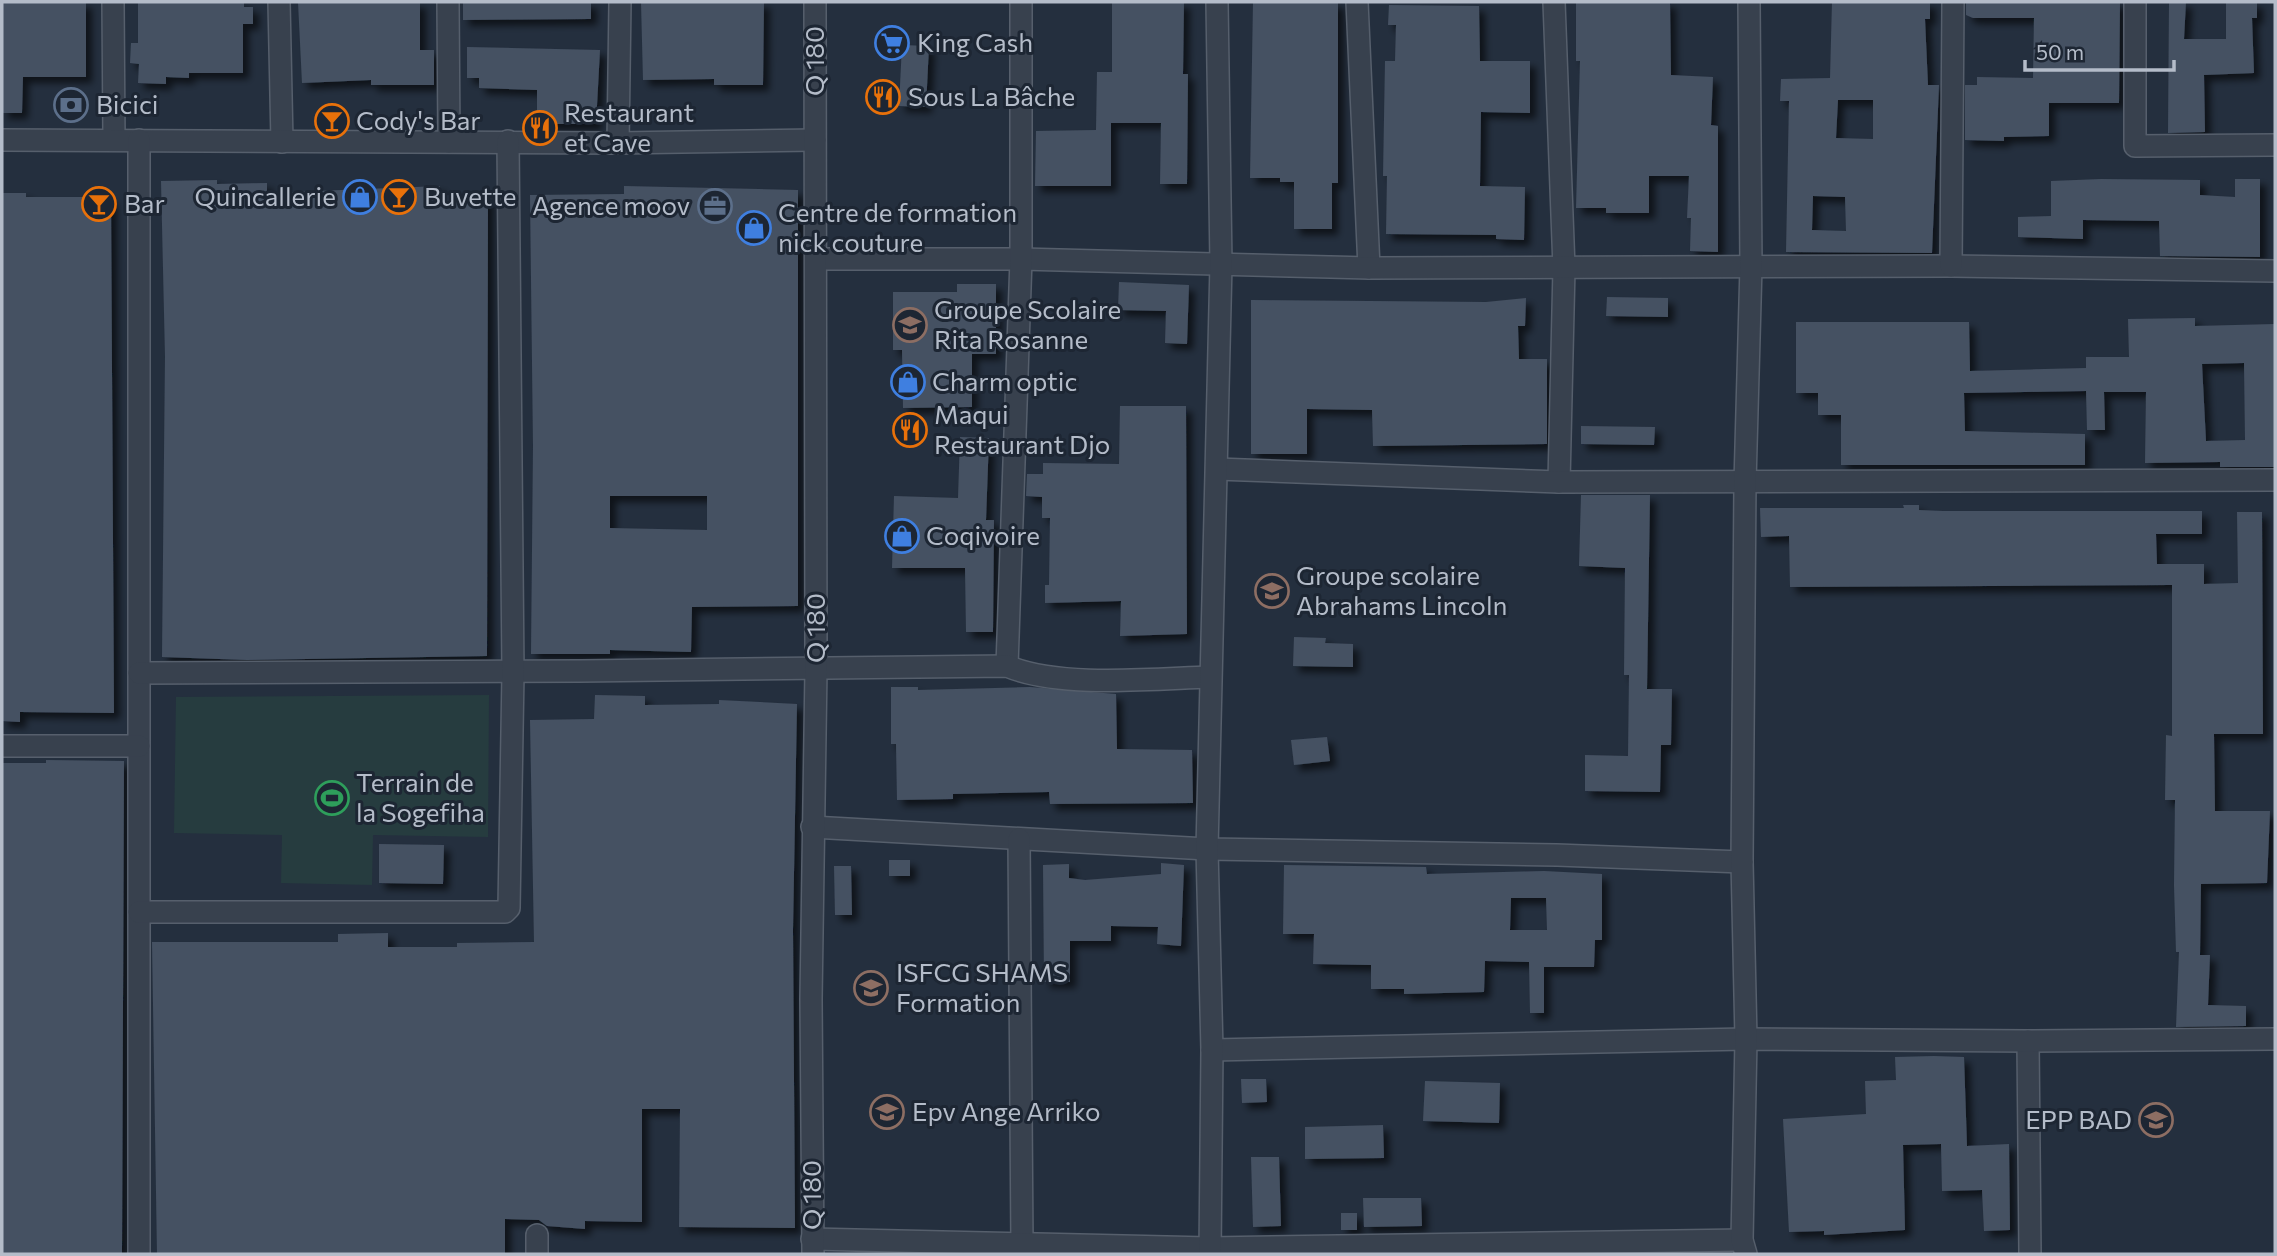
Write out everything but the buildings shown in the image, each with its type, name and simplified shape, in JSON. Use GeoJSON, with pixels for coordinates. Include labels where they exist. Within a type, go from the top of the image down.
{"type":"FeatureCollection","features":[{"type":"Feature","properties":{"kind":"street"},"geometry":{"type":"LineString","coordinates":[[113,2],[114,140]]}},
{"type":"Feature","properties":{"kind":"street"},"geometry":{"type":"LineString","coordinates":[[279,2],[282,142]]}},
{"type":"Feature","properties":{"kind":"street"},"geometry":{"type":"LineString","coordinates":[[448,2],[449,142]]}},
{"type":"Feature","properties":{"kind":"street"},"geometry":{"type":"LineString","coordinates":[[618,143],[620,2]]}},
{"type":"Feature","properties":{"kind":"street","name":"Q 180"},"geometry":{"type":"LineString","coordinates":[[812,1247],[817,259],[815,2]]}},
{"type":"Feature","properties":{"kind":"street"},"geometry":{"type":"LineString","coordinates":[[1007,666],[1021,259],[1021,2]]}},
{"type":"Feature","properties":{"kind":"street"},"geometry":{"type":"LineString","coordinates":[[1210,1251],[1212,1050],[1207,849],[1209,677],[1221,264],[1217,2]]}},
{"type":"Feature","properties":{"kind":"street"},"geometry":{"type":"LineString","coordinates":[[1357,2],[1369,268]]}},
{"type":"Feature","properties":{"kind":"street"},"geometry":{"type":"LineString","coordinates":[[1554,2],[1564,268],[1559,482]]}},
{"type":"Feature","properties":{"kind":"street"},"geometry":{"type":"LineString","coordinates":[[812,1247],[1022,1245],[1210,1251],[1744,1247],[1746,1039],[1742,862],[1745,483],[1751,266],[1749,2]]}},
{"type":"Feature","properties":{"kind":"street"},"geometry":{"type":"LineString","coordinates":[[1951,266],[1954,2]]}},
{"type":"Feature","properties":{"kind":"street"},"geometry":{"type":"LineString","coordinates":[[2135,2],[2135,146],[2275,145]]}},
{"type":"Feature","properties":{"kind":"street"},"geometry":{"type":"LineString","coordinates":[[2,140],[618,143],[815,140]]}},
{"type":"Feature","properties":{"kind":"street"},"geometry":{"type":"LineString","coordinates":[[139,140],[139,1254]]}},
{"type":"Feature","properties":{"kind":"street"},"geometry":{"type":"LineString","coordinates":[[139,912],[505,912],[511,900],[513,673],[508,142]]}},
{"type":"Feature","properties":{"kind":"street"},"geometry":{"type":"LineString","coordinates":[[817,259],[1021,259],[1369,268],[1951,266],[2275,271]]}},
{"type":"Feature","properties":{"kind":"street"},"geometry":{"type":"LineString","coordinates":[[1217,469],[1559,482],[2275,480]]}},
{"type":"Feature","properties":{"kind":"street"},"geometry":{"type":"LineString","coordinates":[[139,673],[513,673],[655,668],[1007,666],[1028,675],[1066,678],[1209,677]]}},
{"type":"Feature","properties":{"kind":"street"},"geometry":{"type":"LineString","coordinates":[[2,746],[139,746]]}},
{"type":"Feature","properties":{"kind":"street"},"geometry":{"type":"LineString","coordinates":[[813,827],[1207,849],[1557,855],[1742,862]]}},
{"type":"Feature","properties":{"kind":"street"},"geometry":{"type":"LineString","coordinates":[[1019,839],[1022,1245]]}},
{"type":"Feature","properties":{"kind":"street"},"geometry":{"type":"LineString","coordinates":[[1212,1050],[1746,1039],[2028,1041],[2275,1038]]}},
{"type":"Feature","properties":{"kind":"street"},"geometry":{"type":"LineString","coordinates":[[2028,1041],[2030,1254]]}},
{"type":"Feature","properties":{"kind":"green space","name":"Terrain de la Sogefiha"},"geometry":{"type":"Polygon","coordinates":[[[489,695],[488,837],[373,835],[372,885],[281,883],[282,835],[174,833],[176,697],[489,695]]]}},
{"type":"Feature","properties":{"kind":"place","name":"King Cash"},"geometry":{"type":"Point","coordinates":[892,43]}},
{"type":"Feature","properties":{"kind":"place","name":"Sous La Bâche"},"geometry":{"type":"Point","coordinates":[883,97]}},
{"type":"Feature","properties":{"kind":"place","name":"Bicici"},"geometry":{"type":"Point","coordinates":[71,105]}},
{"type":"Feature","properties":{"kind":"place","name":"Cody's Bar"},"geometry":{"type":"Point","coordinates":[332,121]}},
{"type":"Feature","properties":{"kind":"place","name":"Restaurant et Cave"},"geometry":{"type":"Point","coordinates":[540,128]}},
{"type":"Feature","properties":{"kind":"place","name":"Quincallerie"},"geometry":{"type":"Point","coordinates":[360,197]}},
{"type":"Feature","properties":{"kind":"place","name":"Buvette"},"geometry":{"type":"Point","coordinates":[399,197]}},
{"type":"Feature","properties":{"kind":"place","name":"Bar"},"geometry":{"type":"Point","coordinates":[99,204]}},
{"type":"Feature","properties":{"kind":"place","name":"Agence moov"},"geometry":{"type":"Point","coordinates":[715,206]}},
{"type":"Feature","properties":{"kind":"place","name":"Centre de formation nick couture"},"geometry":{"type":"Point","coordinates":[754,228]}},
{"type":"Feature","properties":{"kind":"place","name":"Groupe Scolaire Rita Rosanne"},"geometry":{"type":"Point","coordinates":[910,325]}},
{"type":"Feature","properties":{"kind":"place","name":"Charm optic"},"geometry":{"type":"Point","coordinates":[908,382]}},
{"type":"Feature","properties":{"kind":"place","name":"Maqui Restaurant Djo"},"geometry":{"type":"Point","coordinates":[910,430]}},
{"type":"Feature","properties":{"kind":"place","name":"Coqivoire"},"geometry":{"type":"Point","coordinates":[902,536]}},
{"type":"Feature","properties":{"kind":"place","name":"Groupe scolaire Abrahams Lincoln"},"geometry":{"type":"Point","coordinates":[1272,591]}},
{"type":"Feature","properties":{"kind":"place","name":"Terrain de la Sogefiha"},"geometry":{"type":"Point","coordinates":[332,798]}},
{"type":"Feature","properties":{"kind":"place","name":"ISFCG SHAMS Formation"},"geometry":{"type":"Point","coordinates":[871,988]}},
{"type":"Feature","properties":{"kind":"place","name":"Epv Ange Arriko"},"geometry":{"type":"Point","coordinates":[887,1112]}},
{"type":"Feature","properties":{"kind":"place","name":"EPP BAD"},"geometry":{"type":"Point","coordinates":[2156,1120]}}]}
